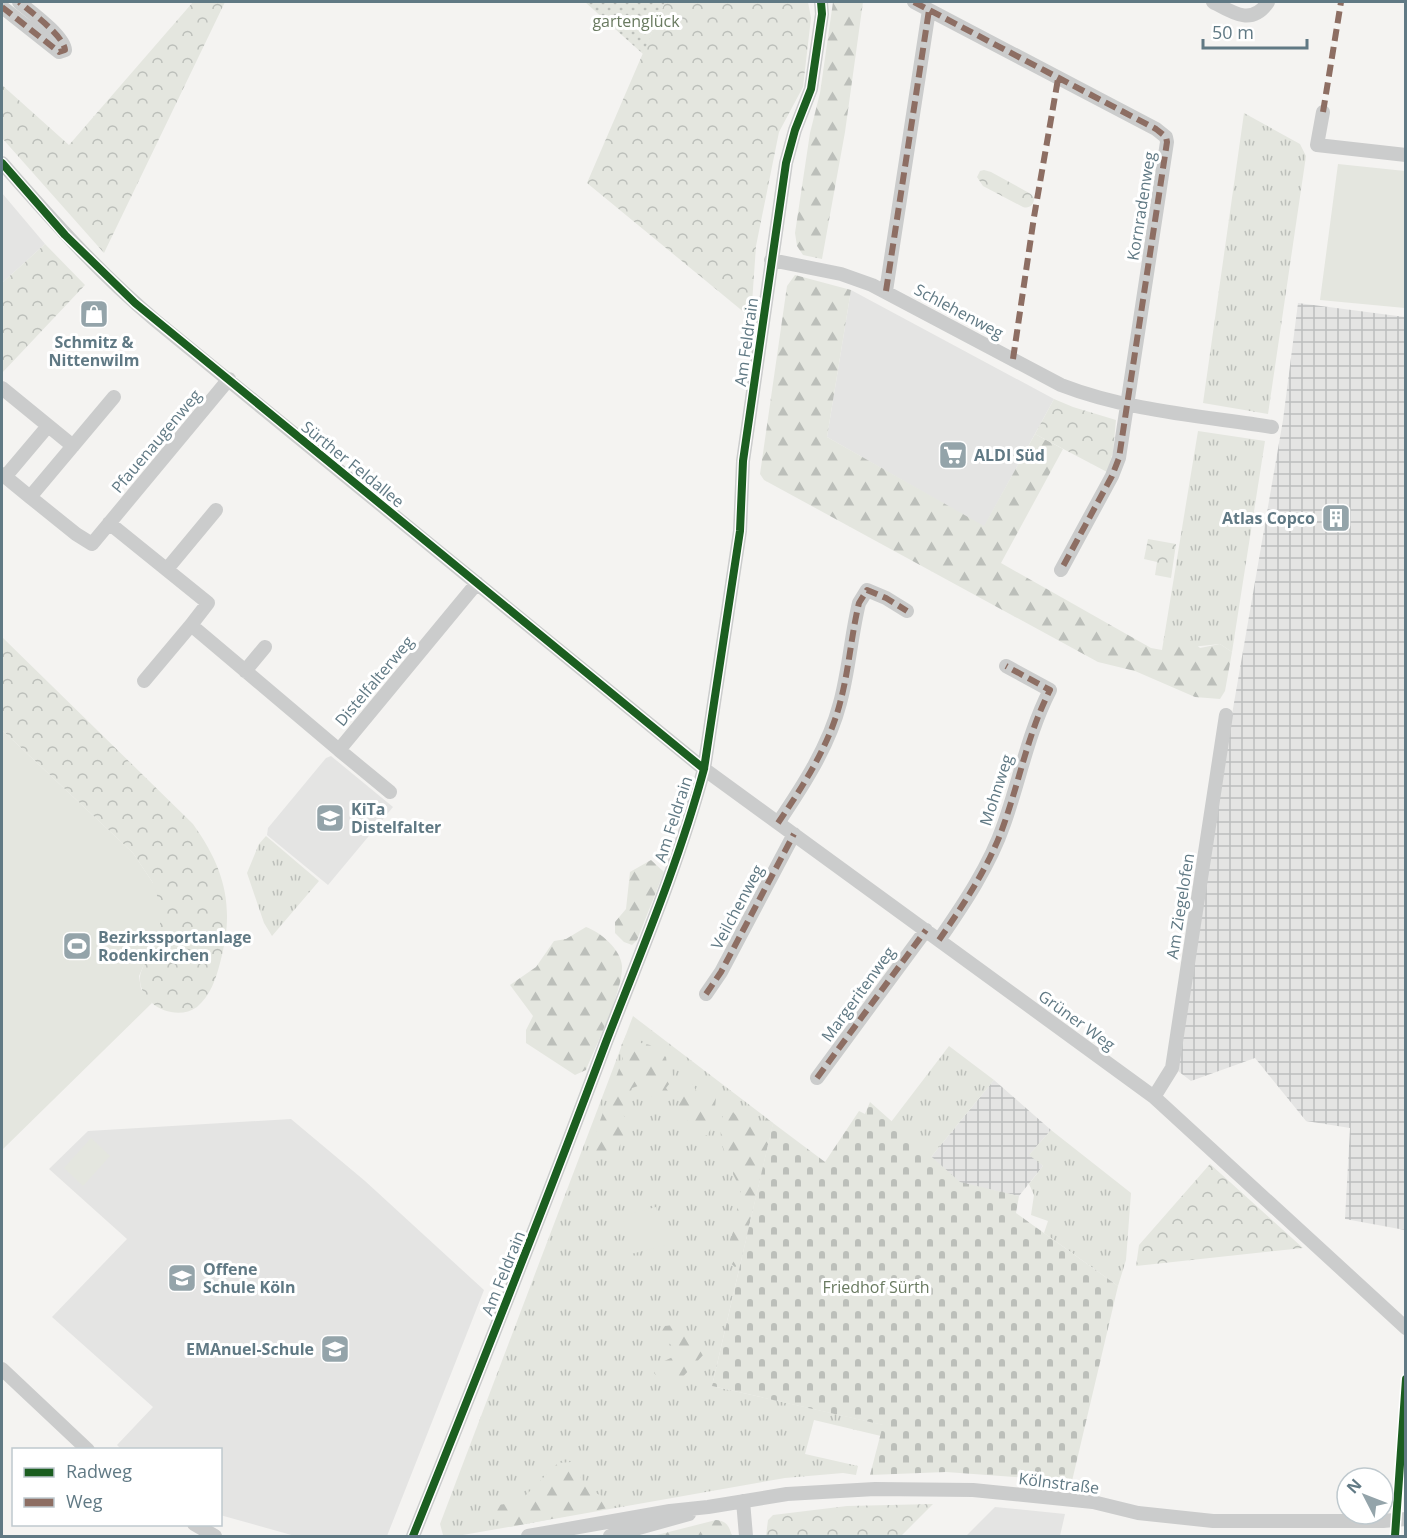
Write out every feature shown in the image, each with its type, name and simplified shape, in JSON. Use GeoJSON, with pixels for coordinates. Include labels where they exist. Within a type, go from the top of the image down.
{"type":"FeatureCollection","features":[{"type":"Feature","properties":{"kind":"street"},"geometry":{"type":"LineString","coordinates":[[5,8],[58,52],[64,50],[64,44],[58,37],[19,2]]}},
{"type":"Feature","properties":{"kind":"street","name":"Am Feldrain"},"geometry":{"type":"LineString","coordinates":[[413,1536],[565,1152],[694,806],[704,768],[740,531],[743,461],[786,163],[795,130],[811,89],[822,14],[821,2]]}},
{"type":"Feature","properties":{"kind":"street","name":"Kornradenweg"},"geometry":{"type":"LineString","coordinates":[[914,2],[1156,129],[1166,137],[1167,150],[1127,405]]}},
{"type":"Feature","properties":{"kind":"street"},"geometry":{"type":"LineString","coordinates":[[1213,2],[1233,13],[1249,16],[1262,10],[1268,2]]}},
{"type":"Feature","properties":{"kind":"street"},"geometry":{"type":"LineString","coordinates":[[886,291],[929,10]]}},
{"type":"Feature","properties":{"kind":"street"},"geometry":{"type":"LineString","coordinates":[[1323,112],[1317,145],[1406,155]]}},
{"type":"Feature","properties":{"kind":"street","name":"Sürther Feldallee"},"geometry":{"type":"LineString","coordinates":[[2,165],[65,236],[156,321],[704,768]]}},
{"type":"Feature","properties":{"kind":"street","name":"Schlehenweg"},"geometry":{"type":"LineString","coordinates":[[771,260],[840,274],[886,291],[1062,386],[1093,397],[1127,405],[1272,427]]}},
{"type":"Feature","properties":{"kind":"street","name":"Pfauenaugenweg"},"geometry":{"type":"LineString","coordinates":[[48,426],[3,475],[76,534],[92,544],[229,380]]}},
{"type":"Feature","properties":{"kind":"street"},"geometry":{"type":"LineString","coordinates":[[2,388],[73,446]]}},
{"type":"Feature","properties":{"kind":"street"},"geometry":{"type":"LineString","coordinates":[[30,497],[114,397]]}},
{"type":"Feature","properties":{"kind":"street"},"geometry":{"type":"LineString","coordinates":[[1061,570],[1112,476],[1119,458],[1127,405]]}},
{"type":"Feature","properties":{"kind":"street"},"geometry":{"type":"LineString","coordinates":[[167,569],[216,510]]}},
{"type":"Feature","properties":{"kind":"street"},"geometry":{"type":"LineString","coordinates":[[109,524],[208,603],[144,681]]}},
{"type":"Feature","properties":{"kind":"street","name":"Distelfalterweg"},"geometry":{"type":"LineString","coordinates":[[390,792],[339,750],[477,583]]}},
{"type":"Feature","properties":{"kind":"street"},"geometry":{"type":"LineString","coordinates":[[778,823],[815,763],[835,720],[855,619],[867,590],[886,597],[907,611]]}},
{"type":"Feature","properties":{"kind":"street"},"geometry":{"type":"LineString","coordinates":[[190,626],[339,750]]}},
{"type":"Feature","properties":{"kind":"street"},"geometry":{"type":"LineString","coordinates":[[245,671],[265,647]]}},
{"type":"Feature","properties":{"kind":"street","name":"Mohnweg"},"geometry":{"type":"LineString","coordinates":[[939,939],[962,907],[997,841],[1034,727],[1050,690],[1006,666]]}},
{"type":"Feature","properties":{"kind":"street","name":"Am Ziegelofen"},"geometry":{"type":"LineString","coordinates":[[1154,1097],[1172,1068],[1227,715]]}},
{"type":"Feature","properties":{"kind":"street","name":"Grüner Weg"},"geometry":{"type":"LineString","coordinates":[[704,768],[1154,1097],[1406,1328]]}},
{"type":"Feature","properties":{"kind":"street","name":"Veilchenweg"},"geometry":{"type":"LineString","coordinates":[[706,994],[721,972],[794,834]]}},
{"type":"Feature","properties":{"kind":"street","name":"Margeritenweg"},"geometry":{"type":"LineString","coordinates":[[817,1078],[926,930]]}},
{"type":"Feature","properties":{"kind":"street"},"geometry":{"type":"LineString","coordinates":[[2,1369],[87,1448]]}},
{"type":"Feature","properties":{"kind":"street","name":"Kölnstraße"},"geometry":{"type":"LineString","coordinates":[[528,1536],[670,1511],[787,1494],[868,1489],[952,1490],[1093,1502],[1138,1513],[1213,1521],[1406,1519]]}},
{"type":"Feature","properties":{"kind":"street"},"geometry":{"type":"LineString","coordinates":[[743,1501],[746,1536]]}},
{"type":"Feature","properties":{"kind":"street","name":"Kölnstraße"},"geometry":{"type":"LineString","coordinates":[[610,1536],[672,1520],[708,1507]]}},
{"type":"Feature","properties":{"kind":"street"},"geometry":{"type":"LineString","coordinates":[[198,1526],[215,1536]]}},
{"type":"Feature","properties":{"kind":"shaded area"},"geometry":{"type":"Polygon","coordinates":[[[2,193],[45,244],[2,283],[2,193]]]}},
{"type":"Feature","properties":{"kind":"shaded area"},"geometry":{"type":"Polygon","coordinates":[[[851,290],[1054,399],[984,527],[827,437],[851,290]]]}},
{"type":"Feature","properties":{"kind":"shaded area"},"geometry":{"type":"Polygon","coordinates":[[[1298,303],[1405,317],[1405,1230],[1345,1219],[1350,1128],[1306,1121],[1255,1058],[1191,1081],[1178,1071],[1230,726],[1283,420],[1298,303]]]}},
{"type":"Feature","properties":{"kind":"shaded area","name":"KiTa Distelfalter"},"geometry":{"type":"Polygon","coordinates":[[[331,756],[393,807],[328,885],[267,835],[268,828],[326,758],[331,756]]]}},
{"type":"Feature","properties":{"kind":"shaded area"},"geometry":{"type":"Polygon","coordinates":[[[994,1080],[1051,1130],[1030,1154],[1043,1166],[1019,1196],[960,1183],[931,1157],[994,1080]]]}},
{"type":"Feature","properties":{"kind":"shaded area"},"geometry":{"type":"Polygon","coordinates":[[[291,1119],[365,1181],[484,1290],[387,1536],[295,1536],[222,1516],[222,1448],[120,1448],[117,1445],[153,1407],[52,1317],[127,1239],[49,1169],[88,1131],[291,1119]]]}},
{"type":"Feature","properties":{"kind":"shaded area"},"geometry":{"type":"Polygon","coordinates":[[[995,1507],[1065,1514],[1060,1536],[966,1536],[995,1507]]]}},
{"type":"Feature","properties":{"kind":"green space"},"geometry":{"type":"Polygon","coordinates":[[[193,2],[225,2],[104,253],[2,138],[2,85],[69,145],[193,2]]]}},
{"type":"Feature","properties":{"kind":"green space","name":"gartenglück"},"geometry":{"type":"Polygon","coordinates":[[[585,2],[665,2],[643,54],[585,2]]]}},
{"type":"Feature","properties":{"kind":"green space"},"geometry":{"type":"Polygon","coordinates":[[[665,2],[808,2],[811,18],[803,87],[779,132],[756,246],[751,318],[587,183],[665,2]]]}},
{"type":"Feature","properties":{"kind":"green space"},"geometry":{"type":"Polygon","coordinates":[[[833,2],[863,2],[845,132],[822,259],[803,255],[797,246],[795,233],[810,133],[820,93],[833,2]]]}},
{"type":"Feature","properties":{"kind":"green space"},"geometry":{"type":"Polygon","coordinates":[[[1244,113],[1300,144],[1306,156],[1268,414],[1203,403],[1244,113]]]}},
{"type":"Feature","properties":{"kind":"green space"},"geometry":{"type":"Polygon","coordinates":[[[1338,164],[1405,171],[1405,308],[1320,300],[1338,164]]]}},
{"type":"Feature","properties":{"kind":"green space"},"geometry":{"type":"Polygon","coordinates":[[[984,170],[1031,194],[1034,198],[1032,204],[1029,207],[1023,207],[983,186],[977,177],[980,171],[984,170]]]}},
{"type":"Feature","properties":{"kind":"green space"},"geometry":{"type":"Polygon","coordinates":[[[45,244],[85,285],[2,373],[2,283],[45,244]]]}},
{"type":"Feature","properties":{"kind":"green space"},"geometry":{"type":"Polygon","coordinates":[[[795,275],[851,290],[827,437],[984,526],[1035,434],[1063,449],[1001,563],[1151,648],[1162,650],[1177,641],[1191,640],[1200,648],[1220,644],[1232,652],[1225,691],[1220,699],[1195,697],[1135,671],[1098,662],[764,480],[760,474],[787,286],[795,275]]]}},
{"type":"Feature","properties":{"kind":"green space"},"geometry":{"type":"Polygon","coordinates":[[[1054,399],[1116,420],[1113,452],[1107,472],[1035,434],[1054,399]]]}},
{"type":"Feature","properties":{"kind":"green space"},"geometry":{"type":"Polygon","coordinates":[[[1198,431],[1265,441],[1232,652],[1220,644],[1162,650],[1198,431]]]}},
{"type":"Feature","properties":{"kind":"green space"},"geometry":{"type":"Polygon","coordinates":[[[1148,539],[1176,544],[1171,578],[1155,575],[1157,562],[1144,559],[1148,539]]]}},
{"type":"Feature","properties":{"kind":"green space"},"geometry":{"type":"Polygon","coordinates":[[[2,637],[193,824],[213,858],[224,891],[227,925],[214,981],[206,998],[197,1007],[179,1013],[169,1012],[151,1003],[141,987],[140,975],[144,964],[153,883],[133,853],[2,730],[2,637]]]}},
{"type":"Feature","properties":{"kind":"green space","name":"Bezirkssportanlage Rodenkirchen"},"geometry":{"type":"Polygon","coordinates":[[[2,730],[133,853],[153,883],[160,905],[160,928],[139,976],[141,989],[152,1003],[2,1150],[2,730]]]}},
{"type":"Feature","properties":{"kind":"green space"},"geometry":{"type":"Polygon","coordinates":[[[266,836],[319,881],[272,936],[264,923],[247,873],[259,844],[266,836]]]}},
{"type":"Feature","properties":{"kind":"green space"},"geometry":{"type":"Polygon","coordinates":[[[651,860],[664,872],[637,940],[632,945],[624,942],[615,933],[615,922],[626,909],[630,872],[651,860]]]}},
{"type":"Feature","properties":{"kind":"green space"},"geometry":{"type":"Polygon","coordinates":[[[586,927],[609,942],[618,953],[622,966],[614,1003],[602,1033],[586,1070],[575,1075],[526,1043],[526,1030],[533,1016],[510,985],[536,967],[554,941],[566,939],[586,927]]]}},
{"type":"Feature","properties":{"kind":"green space"},"geometry":{"type":"Polygon","coordinates":[[[633,1016],[773,1123],[712,1386],[884,1425],[881,1436],[814,1420],[805,1454],[858,1466],[856,1475],[843,1473],[785,1478],[457,1536],[443,1535],[440,1524],[633,1016]]]}},
{"type":"Feature","properties":{"kind":"green space"},"geometry":{"type":"Polygon","coordinates":[[[626,1035],[637,1036],[641,1043],[650,1045],[666,1057],[667,1065],[672,1069],[673,1079],[666,1088],[670,1094],[662,1100],[638,1086],[632,1088],[623,1115],[635,1123],[636,1128],[622,1140],[616,1155],[609,1158],[598,1157],[592,1152],[595,1146],[594,1137],[623,1058],[621,1046],[626,1035]]]}},
{"type":"Feature","properties":{"kind":"green space"},"geometry":{"type":"Polygon","coordinates":[[[949,1046],[994,1080],[931,1157],[891,1122],[949,1046]]]}},
{"type":"Feature","properties":{"kind":"green space"},"geometry":{"type":"Polygon","coordinates":[[[690,1080],[697,1092],[710,1092],[716,1098],[713,1126],[707,1135],[701,1136],[678,1112],[680,1098],[677,1091],[681,1083],[690,1080]]]}},
{"type":"Feature","properties":{"kind":"green space","name":"Friedhof Sürth"},"geometry":{"type":"Polygon","coordinates":[[[870,1102],[960,1182],[1019,1196],[1016,1213],[1118,1286],[1072,1481],[946,1472],[870,1475],[883,1425],[712,1386],[773,1123],[825,1162],[859,1111],[865,1114],[870,1102]]]}},
{"type":"Feature","properties":{"kind":"green space"},"geometry":{"type":"Polygon","coordinates":[[[730,1109],[741,1120],[757,1130],[762,1128],[766,1118],[773,1123],[740,1264],[735,1267],[727,1260],[741,1190],[733,1174],[734,1165],[729,1160],[721,1140],[723,1117],[725,1111],[730,1109]]]}},
{"type":"Feature","properties":{"kind":"green space"},"geometry":{"type":"Polygon","coordinates":[[[1051,1130],[1131,1193],[1126,1260],[1118,1286],[1044,1233],[1048,1221],[1031,1215],[1034,1195],[1029,1184],[1043,1166],[1029,1155],[1051,1130]]]}},
{"type":"Feature","properties":{"kind":"green space"},"geometry":{"type":"Polygon","coordinates":[[[91,1138],[110,1156],[83,1186],[64,1168],[91,1138]]]}},
{"type":"Feature","properties":{"kind":"green space"},"geometry":{"type":"Polygon","coordinates":[[[1210,1164],[1303,1248],[1136,1266],[1139,1245],[1210,1164]]]}},
{"type":"Feature","properties":{"kind":"green space"},"geometry":{"type":"Polygon","coordinates":[[[656,1207],[666,1245],[631,1254],[622,1216],[656,1207]]]}},
{"type":"Feature","properties":{"kind":"green space"},"geometry":{"type":"Polygon","coordinates":[[[674,1325],[704,1348],[705,1353],[678,1382],[673,1382],[666,1376],[658,1377],[654,1373],[656,1365],[677,1355],[676,1348],[665,1341],[658,1332],[665,1326],[674,1325]]]}},
{"type":"Feature","properties":{"kind":"green space"},"geometry":{"type":"Polygon","coordinates":[[[571,1462],[579,1469],[581,1479],[586,1486],[602,1496],[608,1508],[510,1527],[496,1518],[493,1512],[498,1505],[519,1502],[558,1463],[571,1462]]]}},
{"type":"Feature","properties":{"kind":"green space"},"geometry":{"type":"Polygon","coordinates":[[[933,1504],[901,1536],[766,1536],[768,1520],[773,1515],[847,1506],[933,1504]]]}},
{"type":"Feature","properties":{"kind":"green space"},"geometry":{"type":"Polygon","coordinates":[[[716,1520],[727,1525],[732,1536],[653,1536],[716,1520]]]}},
{"type":"Feature","properties":{"kind":"marked path"},"geometry":{"type":"LineString","coordinates":[[2,7],[59,52],[65,50],[53,31],[19,2]]}},
{"type":"Feature","properties":{"kind":"marked path"},"geometry":{"type":"LineString","coordinates":[[914,2],[1156,129],[1166,137],[1119,458],[1112,476],[1061,570]]}},
{"type":"Feature","properties":{"kind":"marked path"},"geometry":{"type":"LineString","coordinates":[[1323,112],[1341,2]]}},
{"type":"Feature","properties":{"kind":"marked path"},"geometry":{"type":"LineString","coordinates":[[886,291],[929,10]]}},
{"type":"Feature","properties":{"kind":"marked path"},"geometry":{"type":"LineString","coordinates":[[1013,359],[1058,79]]}},
{"type":"Feature","properties":{"kind":"marked path"},"geometry":{"type":"LineString","coordinates":[[778,823],[814,765],[835,719],[846,678],[859,603],[867,590],[907,611]]}},
{"type":"Feature","properties":{"kind":"marked path"},"geometry":{"type":"LineString","coordinates":[[939,940],[976,884],[998,839],[1036,723],[1050,690],[1006,666]]}},
{"type":"Feature","properties":{"kind":"marked path"},"geometry":{"type":"LineString","coordinates":[[706,994],[721,972],[794,834]]}},
{"type":"Feature","properties":{"kind":"marked path"},"geometry":{"type":"LineString","coordinates":[[817,1078],[926,930]]}},
{"type":"Feature","properties":{"kind":"cycle path"},"geometry":{"type":"LineString","coordinates":[[413,1536],[659,907],[704,769],[740,531],[743,461],[786,163],[795,130],[811,89],[822,14],[821,2]]}},
{"type":"Feature","properties":{"kind":"cycle path"},"geometry":{"type":"LineString","coordinates":[[2,163],[65,235],[135,303],[704,769]]}},
{"type":"Feature","properties":{"kind":"cycle path"},"geometry":{"type":"LineString","coordinates":[[1395,1536],[1406,1379]]}},
{"type":"Feature","properties":{"kind":"place","name":"Schmitz & Nittenwilm"},"geometry":{"type":"Point","coordinates":[94,314]}},
{"type":"Feature","properties":{"kind":"place","name":"ALDI Süd"},"geometry":{"type":"Point","coordinates":[953,455]}},
{"type":"Feature","properties":{"kind":"place","name":"Atlas Copco"},"geometry":{"type":"Point","coordinates":[1336,518]}},
{"type":"Feature","properties":{"kind":"place","name":"KiTa Distelfalter"},"geometry":{"type":"Point","coordinates":[330,818]}},
{"type":"Feature","properties":{"kind":"place","name":"Bezirkssportanlage Rodenkirchen"},"geometry":{"type":"Point","coordinates":[77,946]}},
{"type":"Feature","properties":{"kind":"place","name":"Offene Schule Köln"},"geometry":{"type":"Point","coordinates":[182,1278]}},
{"type":"Feature","properties":{"kind":"place","name":"EMAnuel-Schule"},"geometry":{"type":"Point","coordinates":[335,1349]}}]}
